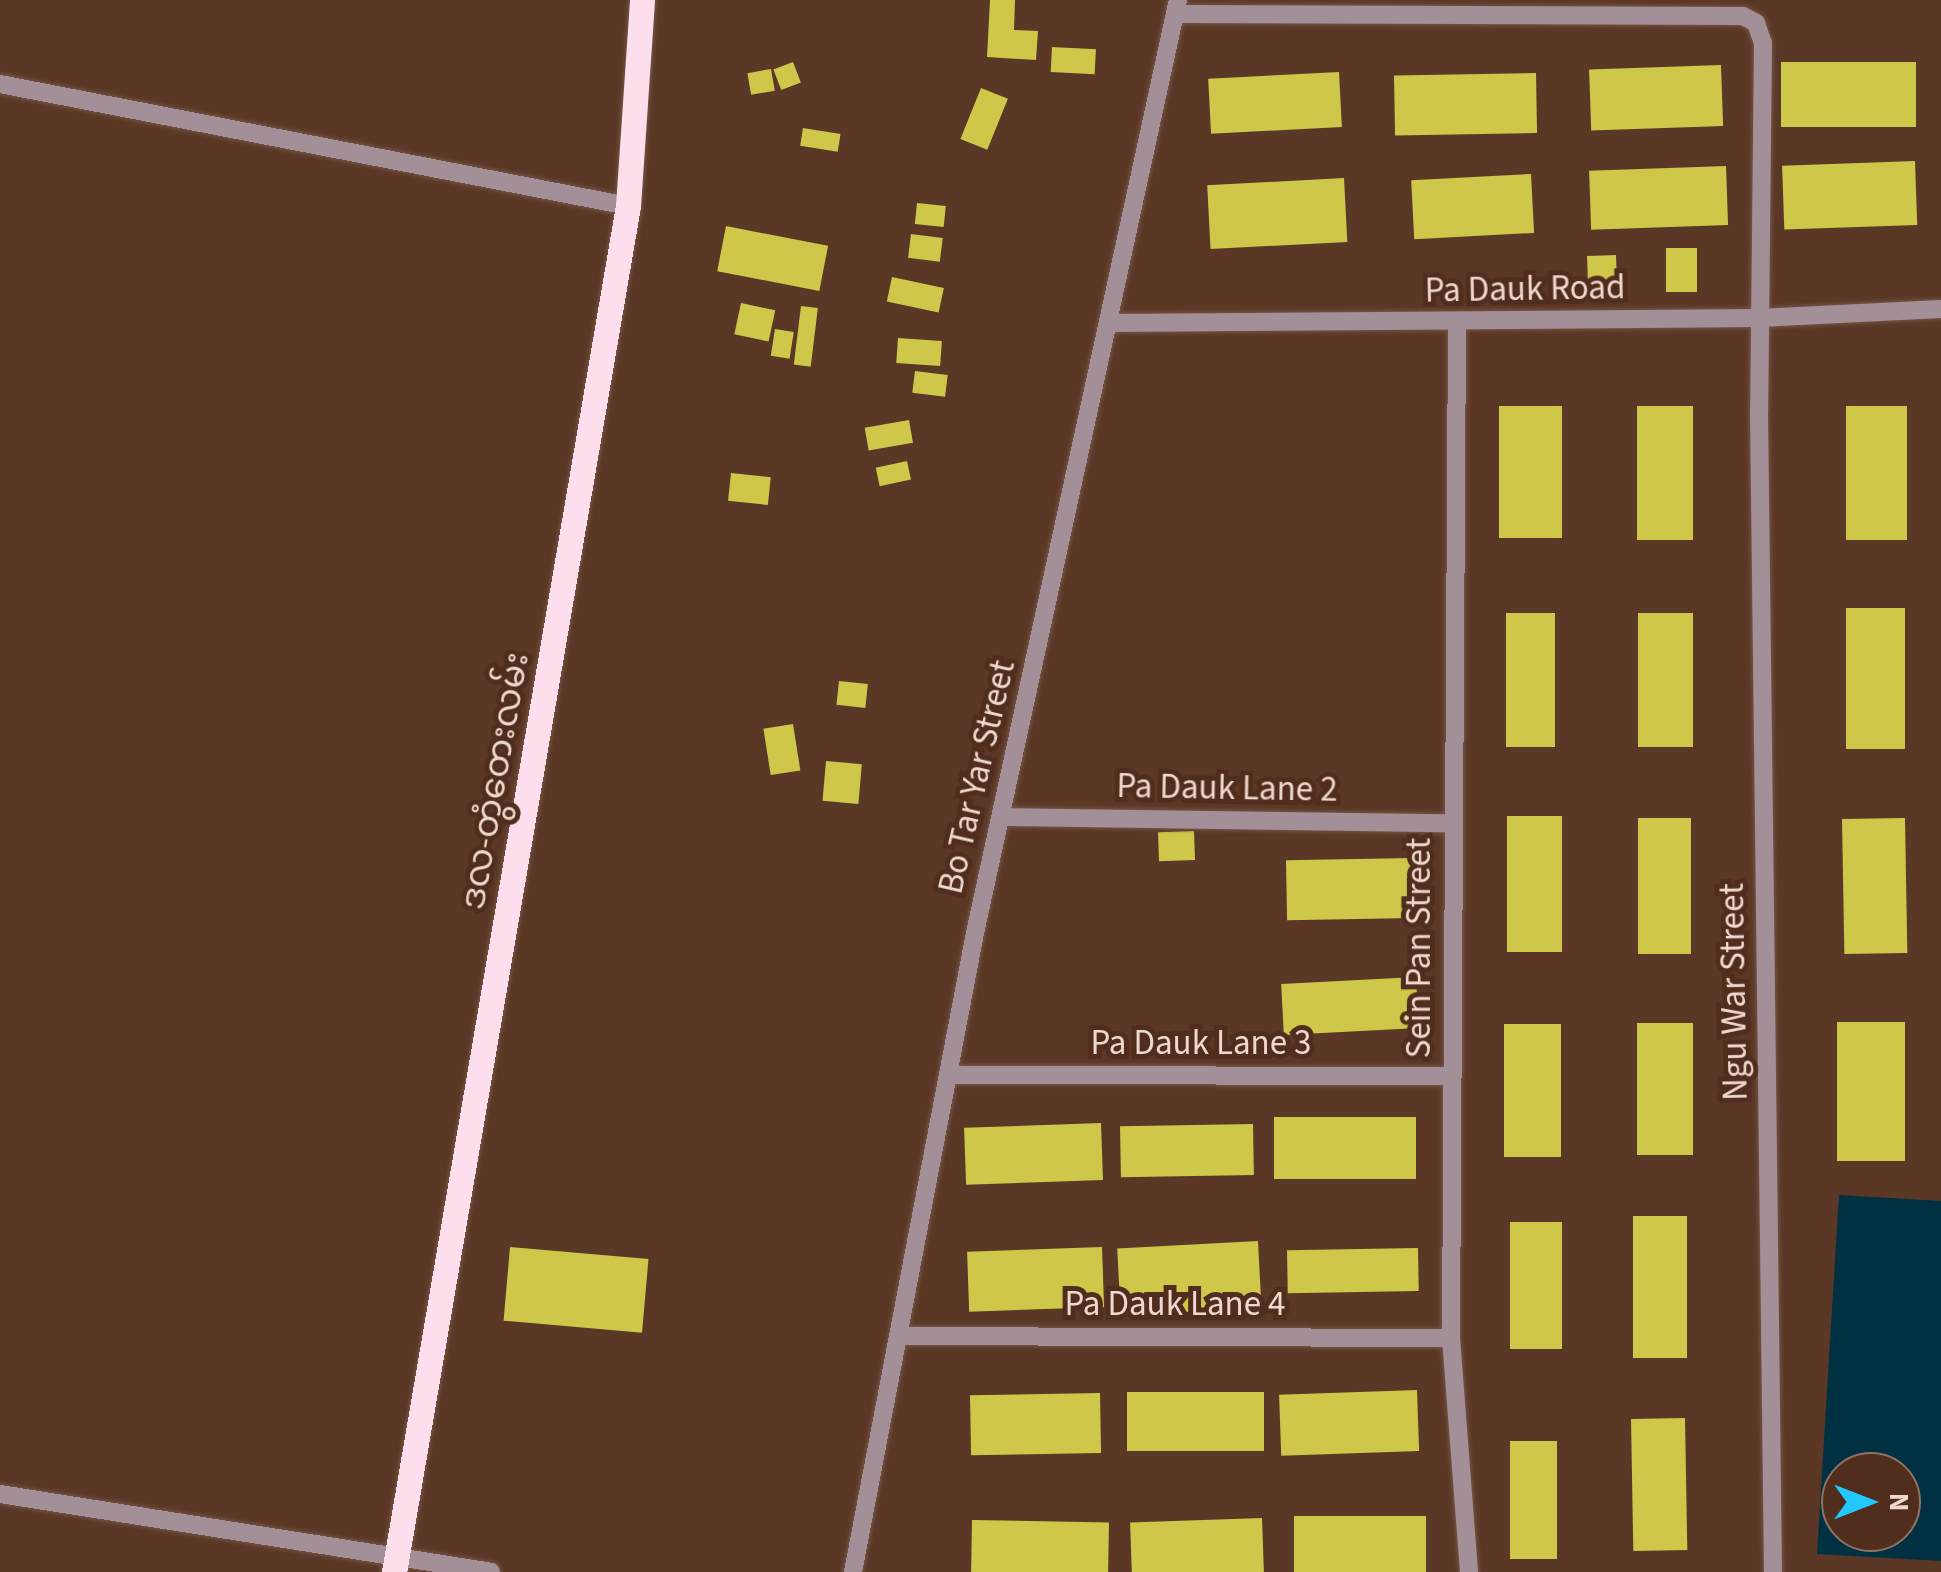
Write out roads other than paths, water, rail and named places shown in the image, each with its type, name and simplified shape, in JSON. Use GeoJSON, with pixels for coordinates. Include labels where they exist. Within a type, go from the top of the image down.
{"type":"FeatureCollection","features":[{"type":"Feature","properties":{"kind":"main road","name":"ဒလ-တွံတေးလမ်း"},"geometry":{"type":"LineString","coordinates":[[395,1565],[628,206],[642,0]]}},
{"type":"Feature","properties":{"kind":"street"},"geometry":{"type":"LineString","coordinates":[[1176,7],[1409,8]]}},
{"type":"Feature","properties":{"kind":"street","name":"Bo Tar Yar Street"},"geometry":{"type":"LineString","coordinates":[[854,1572],[1002,817],[1176,7]]}},
{"type":"Feature","properties":{"kind":"street","name":"Ngu War Street"},"geometry":{"type":"LineString","coordinates":[[1409,8],[1743,16],[1756,23],[1762,43],[1759,411],[1773,1572]]}},
{"type":"Feature","properties":{"kind":"street"},"geometry":{"type":"LineString","coordinates":[[0,84],[628,206]]}},
{"type":"Feature","properties":{"kind":"street","name":"Pa Dauk Road"},"geometry":{"type":"LineString","coordinates":[[1109,323],[1759,318],[1941,309]]}},
{"type":"Feature","properties":{"kind":"street","name":"Sein Pan Street"},"geometry":{"type":"LineString","coordinates":[[1458,323],[1450,823],[1451,1338],[1469,1572]]}},
{"type":"Feature","properties":{"kind":"street","name":"Pa Dauk Lane 2"},"geometry":{"type":"LineString","coordinates":[[1002,817],[1450,823]]}},
{"type":"Feature","properties":{"kind":"street","name":"Pa Dauk Lane 3"},"geometry":{"type":"LineString","coordinates":[[949,1075],[1452,1076]]}},
{"type":"Feature","properties":{"kind":"street","name":"Pa Dauk Lane 4"},"geometry":{"type":"LineString","coordinates":[[898,1336],[1451,1338]]}},
{"type":"Feature","properties":{"kind":"street"},"geometry":{"type":"LineString","coordinates":[[0,1494],[395,1565],[491,1572]]}},
{"type":"Feature","properties":{"kind":"water"},"geometry":{"type":"Polygon","coordinates":[[[1839,1195],[1941,1201],[1941,1561],[1817,1554],[1821,1489],[1821,1552],[1921,1552],[1921,1452],[1823,1452],[1839,1195]]]}}]}
